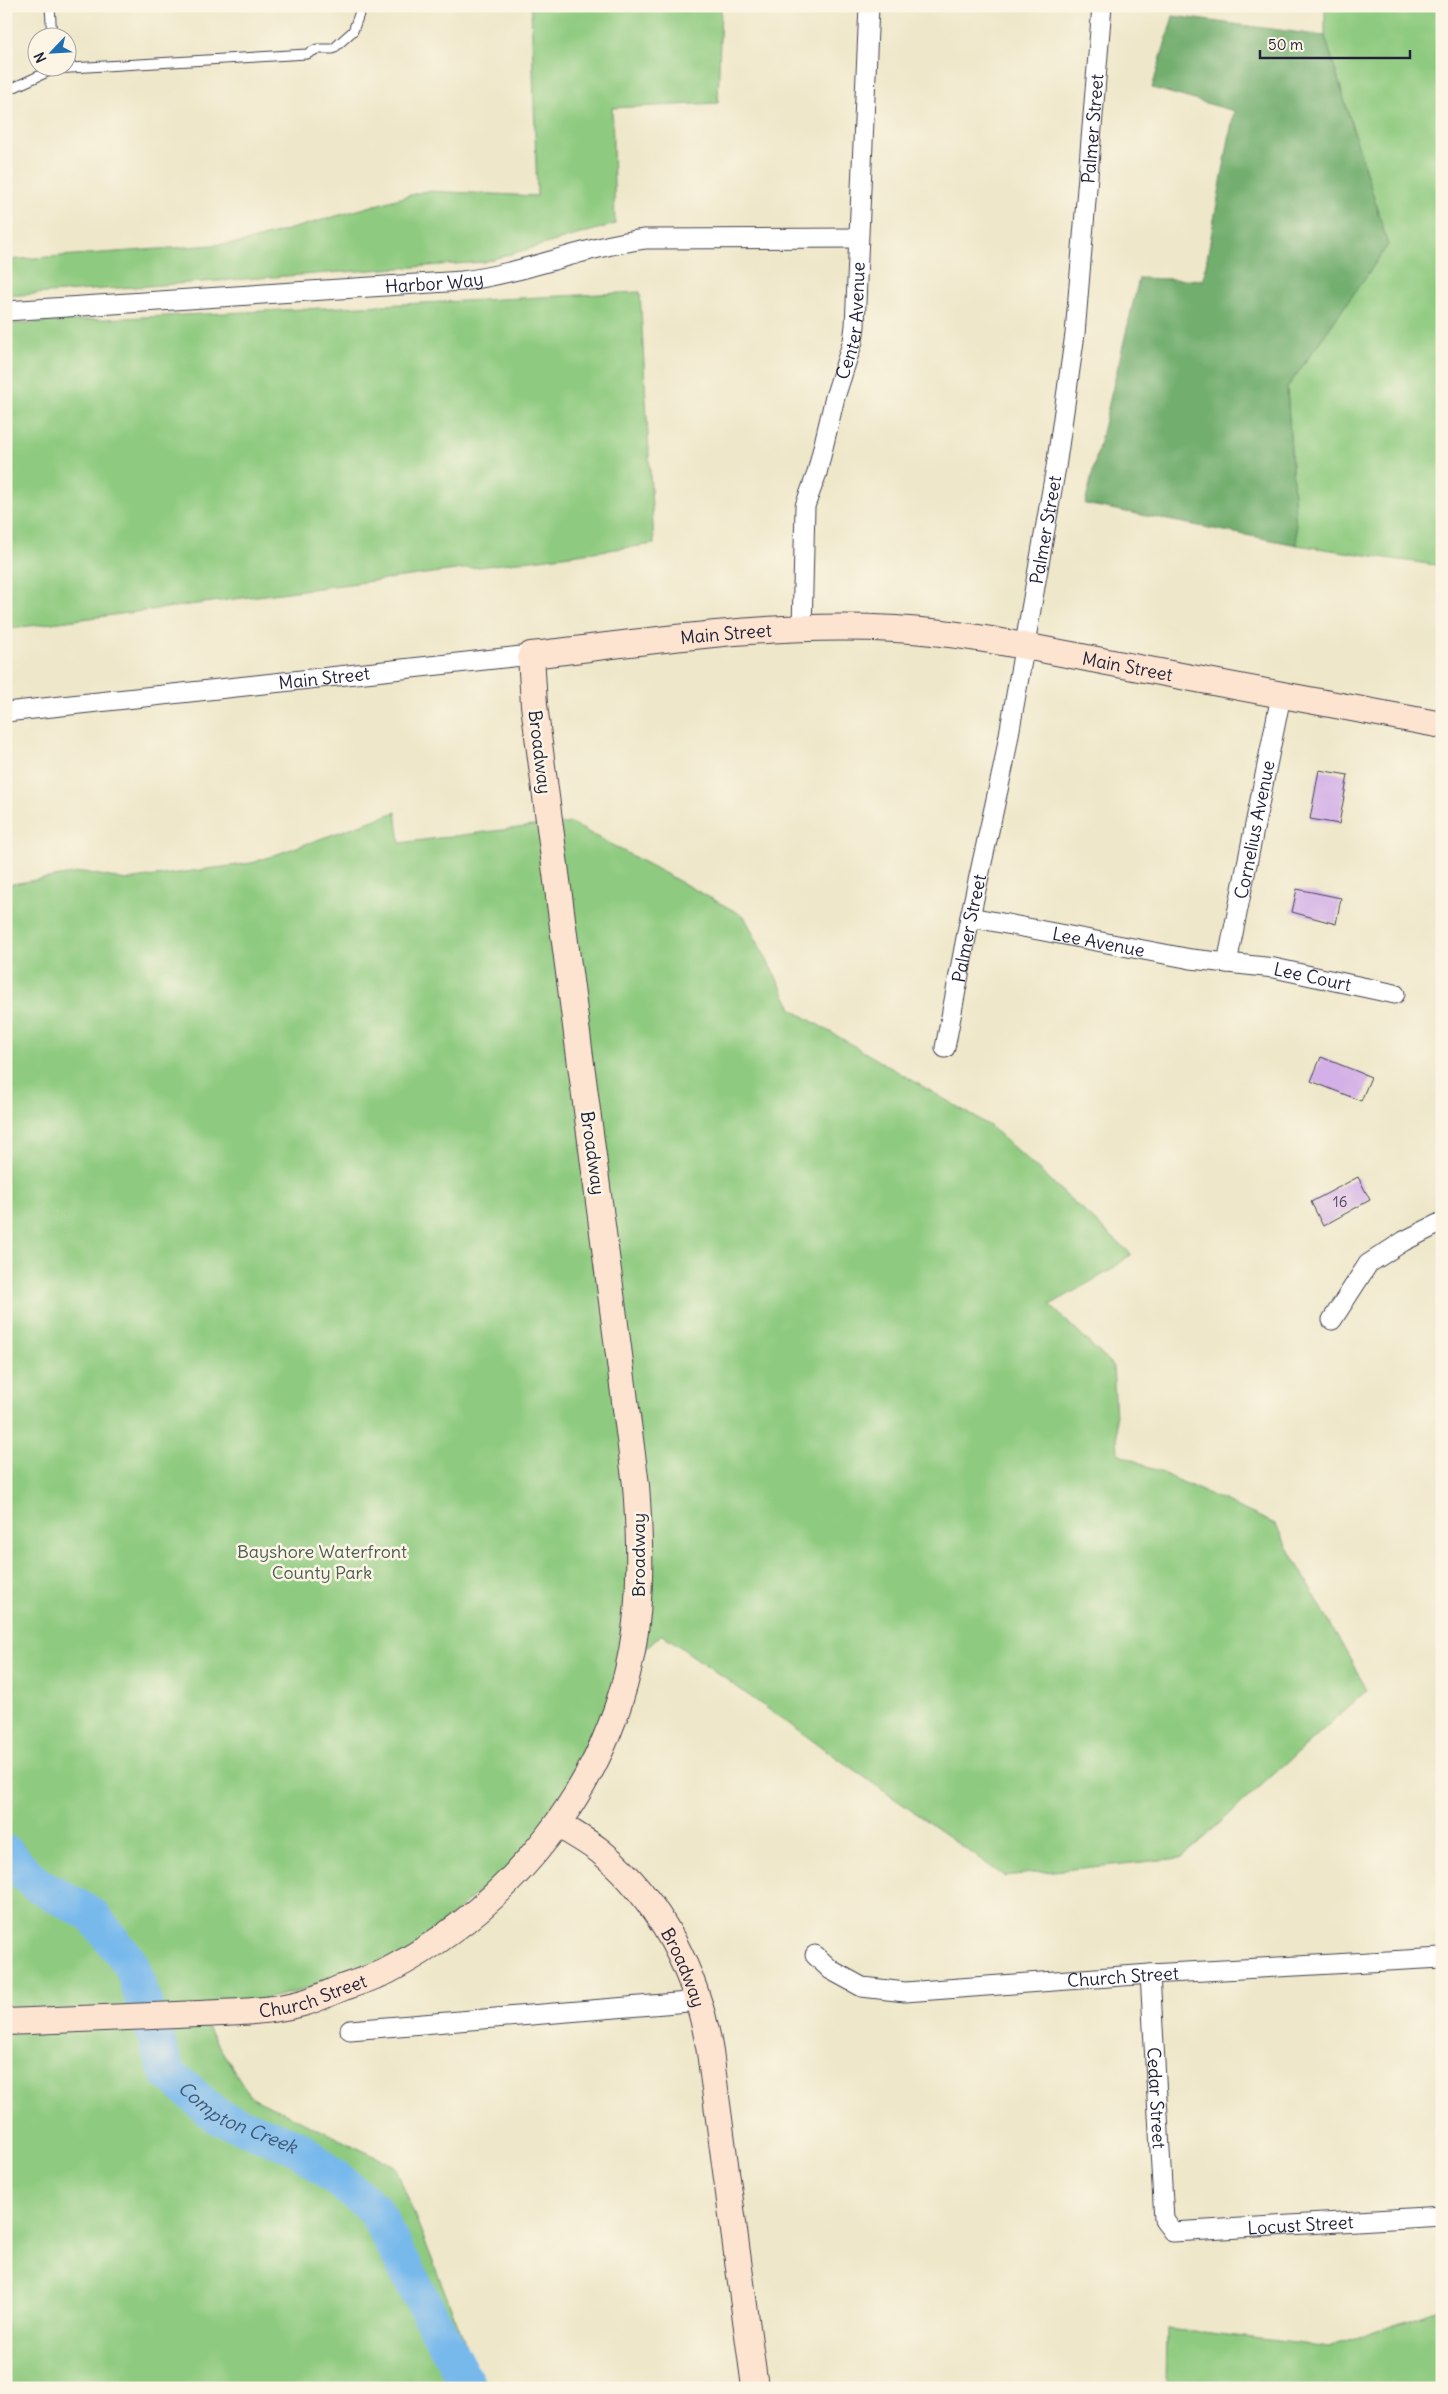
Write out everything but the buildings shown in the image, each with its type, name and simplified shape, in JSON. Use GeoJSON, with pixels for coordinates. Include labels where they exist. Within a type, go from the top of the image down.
{"type":"FeatureCollection","features":[{"type":"Feature","properties":{"kind":"street","name":"Center Avenue"},"geometry":{"type":"LineString","coordinates":[[802,628],[805,506],[817,473],[835,397],[853,341],[869,6]]}},
{"type":"Feature","properties":{"kind":"street","name":"Palmer Street"},"geometry":{"type":"LineString","coordinates":[[945,1048],[970,917],[1004,763],[1056,466],[1075,334],[1102,6]]}},
{"type":"Feature","properties":{"kind":"street","name":"Harbor Way"},"geometry":{"type":"LineString","coordinates":[[6,311],[462,281],[524,269],[614,243],[645,238],[858,238]]}},
{"type":"Feature","properties":{"kind":"street","name":"Main Street"},"geometry":{"type":"LineString","coordinates":[[6,712],[420,665],[703,636],[802,628],[896,629],[951,634],[1442,725]]}},
{"type":"Feature","properties":{"kind":"street","name":"Broadway"},"geometry":{"type":"LineString","coordinates":[[531,655],[534,706],[636,1485],[640,1544],[640,1598],[632,1653],[622,1688],[612,1722],[593,1765],[558,1824],[600,1851],[631,1881],[660,1920],[676,1946],[688,1970],[700,2002],[710,2052],[755,2387]]}},
{"type":"Feature","properties":{"kind":"street","name":"Cornelius Avenue"},"geometry":{"type":"LineString","coordinates":[[1228,963],[1281,696]]}},
{"type":"Feature","properties":{"kind":"street","name":"Lee Avenue"},"geometry":{"type":"LineString","coordinates":[[970,917],[1191,959],[1228,963]]}},
{"type":"Feature","properties":{"kind":"street","name":"Lee Court"},"geometry":{"type":"LineString","coordinates":[[1228,963],[1274,968],[1395,994]]}},
{"type":"Feature","properties":{"kind":"street"},"geometry":{"type":"LineString","coordinates":[[1332,1320],[1368,1264],[1404,1241],[1442,1222]]}},
{"type":"Feature","properties":{"kind":"street","name":"Church Street"},"geometry":{"type":"LineString","coordinates":[[6,2022],[232,2013],[302,2003],[387,1971],[428,1948],[462,1924],[510,1880],[558,1824]]}},
{"type":"Feature","properties":{"kind":"street","name":"Church Street"},"geometry":{"type":"LineString","coordinates":[[815,1954],[831,1970],[862,1987],[889,1992],[1150,1974],[1442,1958]]}},
{"type":"Feature","properties":{"kind":"street","name":"Cedar Street"},"geometry":{"type":"LineString","coordinates":[[1150,1974],[1164,2220]]}},
{"type":"Feature","properties":{"kind":"street"},"geometry":{"type":"LineString","coordinates":[[350,2030],[700,2002]]}},
{"type":"Feature","properties":{"kind":"street","name":"Locust Street"},"geometry":{"type":"LineString","coordinates":[[1164,2220],[1173,2232],[1194,2232],[1442,2216]]}},
{"type":"Feature","properties":{"kind":"lane"},"geometry":{"type":"LineString","coordinates":[[50,6],[51,28]]}},
{"type":"Feature","properties":{"kind":"lane"},"geometry":{"type":"LineString","coordinates":[[78,67],[307,54],[317,50],[333,49],[353,31],[362,6]]}},
{"type":"Feature","properties":{"kind":"lane"},"geometry":{"type":"LineString","coordinates":[[6,91],[33,78]]}},
{"type":"Feature","properties":{"kind":"green space"},"geometry":{"type":"Polygon","coordinates":[[[531,6],[721,6],[718,103],[612,108],[615,224],[483,262],[6,296],[6,260],[241,243],[425,191],[537,196],[531,6]]]}},
{"type":"Feature","properties":{"kind":"green space"},"geometry":{"type":"Polygon","coordinates":[[[1325,6],[1442,6],[1442,566],[1297,545],[1287,388],[1388,245],[1325,36],[1325,6]]]}},
{"type":"Feature","properties":{"kind":"green space"},"geometry":{"type":"Polygon","coordinates":[[[1173,16],[1325,36],[1388,245],[1287,388],[1297,545],[1085,504],[1139,278],[1203,280],[1234,111],[1152,88],[1173,16]]]}},
{"type":"Feature","properties":{"kind":"green space"},"geometry":{"type":"Polygon","coordinates":[[[640,292],[654,544],[6,629],[6,324],[640,292]]]}},
{"type":"Feature","properties":{"kind":"green space","name":"Bayshore Waterfront County Park"},"geometry":{"type":"Polygon","coordinates":[[[396,812],[400,843],[549,824],[550,826],[571,823],[744,916],[793,1010],[990,1126],[1131,1254],[1111,1270],[1050,1305],[1113,1366],[1118,1453],[1275,1524],[1367,1690],[1181,1858],[1004,1876],[662,1634],[624,1669],[558,1824],[387,1971],[199,2014],[250,2096],[395,2166],[483,2388],[6,2388],[6,885],[84,872],[126,880],[252,863],[396,812]]]}},
{"type":"Feature","properties":{"kind":"green space"},"geometry":{"type":"Polygon","coordinates":[[[1442,2308],[1442,2388],[1166,2388],[1167,2328],[1329,2347],[1442,2308]]]}},
{"type":"Feature","properties":{"kind":"green space"},"geometry":{"type":"Polygon","coordinates":[[[805,2384],[812,2388],[759,2388],[805,2384]]]}},
{"type":"Feature","properties":{"kind":"waterway","name":"Compton Creek"},"geometry":{"type":"LineString","coordinates":[[6,1853],[35,1883],[92,1915],[131,1964],[167,2072],[217,2116],[300,2149],[374,2209],[469,2388]]}}]}
